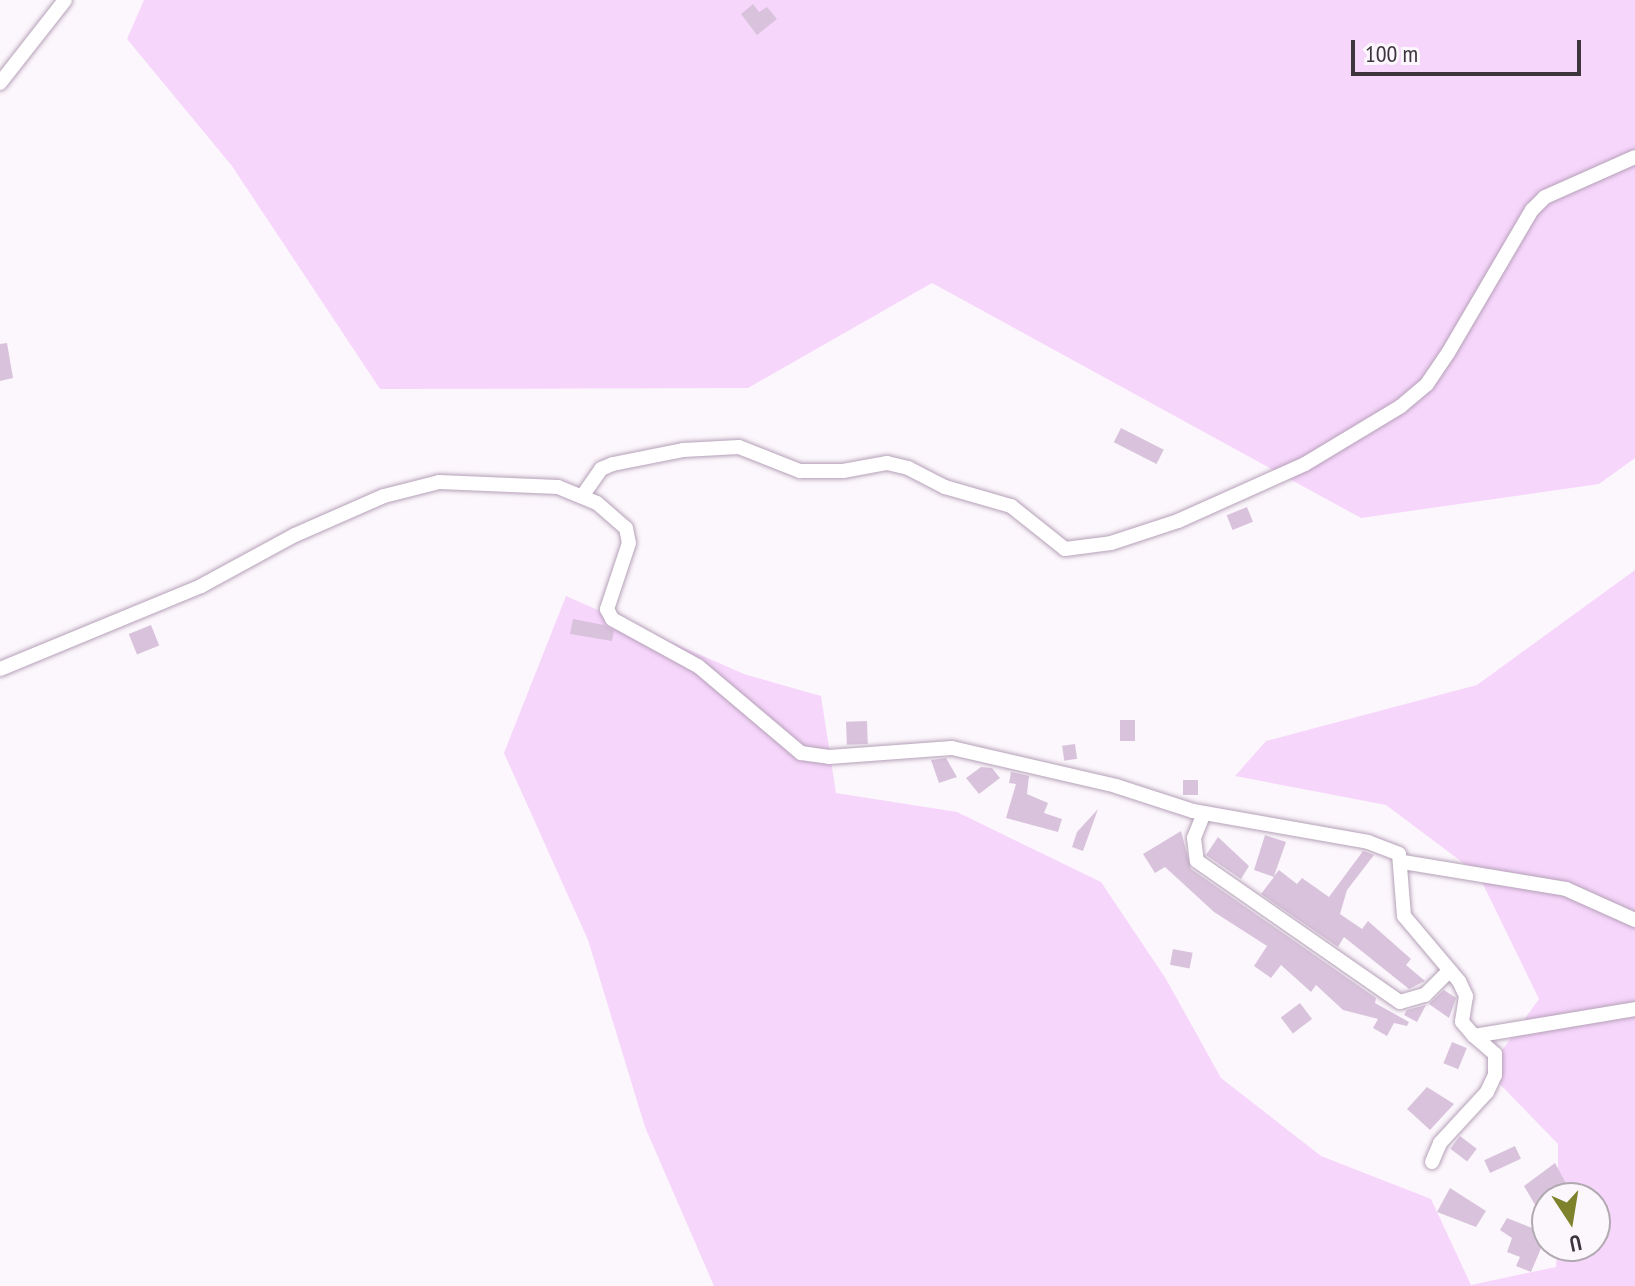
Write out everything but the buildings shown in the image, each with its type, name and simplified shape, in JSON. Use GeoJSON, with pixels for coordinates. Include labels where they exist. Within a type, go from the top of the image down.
{"type":"FeatureCollection","features":[{"type":"Feature","properties":{"kind":"street"},"geometry":{"type":"LineString","coordinates":[[0,83],[65,0]]}},
{"type":"Feature","properties":{"kind":"street"},"geometry":{"type":"LineString","coordinates":[[583,495],[601,469],[613,464],[683,450],[739,447],[800,471],[887,463],[908,468],[945,487],[1011,506],[1065,549],[1111,543],[1178,521],[1305,464],[1401,406],[1427,384],[1448,353],[1532,210],[1545,197],[1635,157]]}},
{"type":"Feature","properties":{"kind":"street"},"geometry":{"type":"LineString","coordinates":[[0,669],[187,592],[295,535],[400,491],[462,481],[558,487],[583,495],[621,519],[629,537],[609,615],[698,666],[801,753],[829,757],[952,748],[1116,786],[1204,813],[1368,842],[1399,854],[1403,862],[1404,916],[1450,970],[1466,996],[1462,1022],[1495,1054],[1495,1075],[1487,1092],[1440,1143],[1432,1162]]}},
{"type":"Feature","properties":{"kind":"street"},"geometry":{"type":"LineString","coordinates":[[1204,813],[1194,838],[1197,861],[1400,1002],[1425,995],[1450,970]]}},
{"type":"Feature","properties":{"kind":"street"},"geometry":{"type":"LineString","coordinates":[[1403,862],[1566,889],[1635,920]]}},
{"type":"Feature","properties":{"kind":"street"},"geometry":{"type":"LineString","coordinates":[[1474,1036],[1635,1009]]}},
{"type":"Feature","properties":{"kind":"shaded area"},"geometry":{"type":"Polygon","coordinates":[[[144,0],[1635,0],[1635,458],[1599,484],[1361,518],[932,283],[748,388],[380,389],[232,166],[127,39],[144,0]]]}},
{"type":"Feature","properties":{"kind":"shaded area"},"geometry":{"type":"Polygon","coordinates":[[[1635,570],[1635,1286],[714,1286],[645,1127],[588,940],[504,753],[566,596],[744,674],[821,696],[836,793],[957,812],[1101,882],[1166,979],[1221,1078],[1321,1156],[1431,1199],[1471,1285],[1556,1267],[1556,1262],[1611,1262],[1611,1182],[1558,1182],[1558,1144],[1487,1071],[1539,999],[1478,874],[1386,805],[1235,776],[1266,741],[1477,685],[1635,570]]]}}]}
